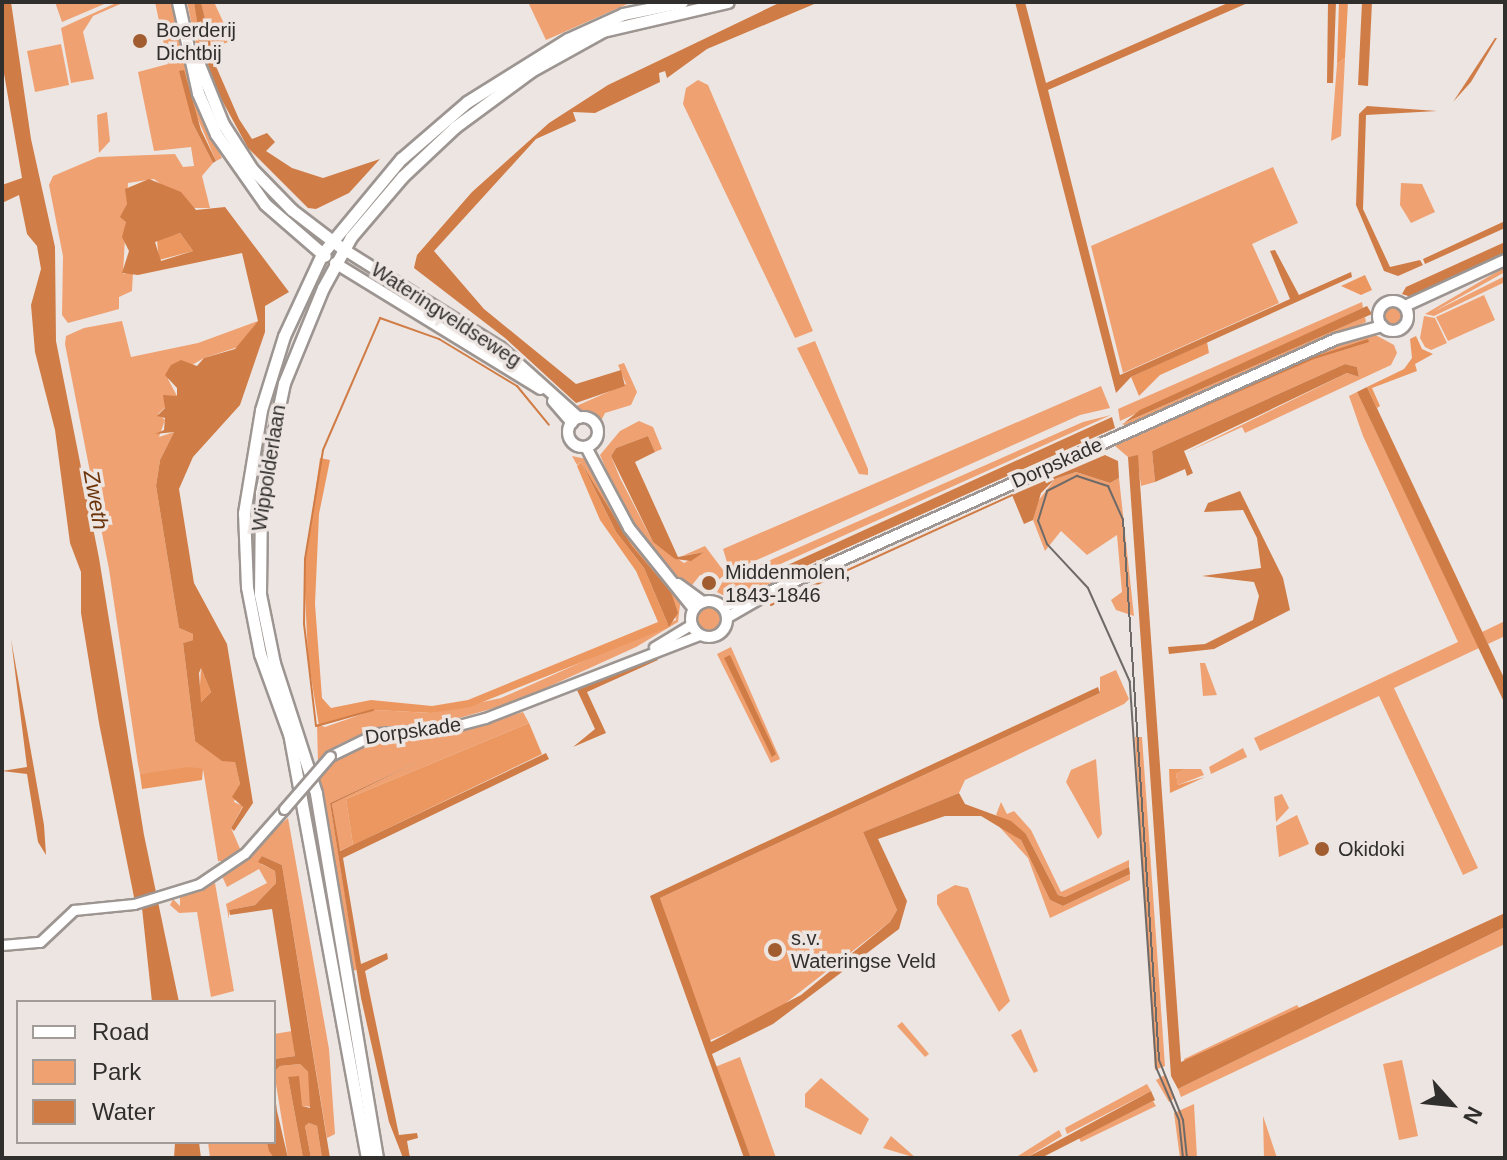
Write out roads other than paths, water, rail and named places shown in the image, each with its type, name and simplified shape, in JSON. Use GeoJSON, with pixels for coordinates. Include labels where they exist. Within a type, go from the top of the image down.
{"type":"FeatureCollection","features":[{"type":"Feature","properties":{"kind":"main road"},"geometry":{"type":"LineString","coordinates":[[178,2],[205,113],[265,204],[335,263]]}},
{"type":"Feature","properties":{"kind":"main road"},"geometry":{"type":"LineString","coordinates":[[185,2],[198,67],[233,141],[265,184],[343,249]]}},
{"type":"Feature","properties":{"kind":"main road","name":"Wippolderlaan"},"geometry":{"type":"LineString","coordinates":[[367,1158],[289,734],[255,635],[243,546],[261,410],[284,336],[322,254],[330,240],[401,159],[491,85],[600,23],[682,2]]}},
{"type":"Feature","properties":{"kind":"main road","name":"Wippolderlaan"},"geometry":{"type":"LineString","coordinates":[[377,1158],[316,793],[274,663],[258,570],[261,493],[275,414],[299,341],[343,249],[428,152],[548,61],[620,24],[728,2]]}},
{"type":"Feature","properties":{"kind":"main road","name":"Wateringveldseweg"},"geometry":{"type":"LineString","coordinates":[[343,249],[500,347],[576,420]]}},
{"type":"Feature","properties":{"kind":"main road","name":"Wateringveldseweg"},"geometry":{"type":"LineString","coordinates":[[335,263],[512,367],[576,420]]}},
{"type":"Feature","properties":{"kind":"main road"},"geometry":{"type":"LineString","coordinates":[[1407,310],[1386,303],[1380,322],[1401,329],[1407,310],[1502,263]]}},
{"type":"Feature","properties":{"kind":"main road","name":"Dorpskade"},"geometry":{"type":"LineString","coordinates":[[699,635],[720,634],[726,612],[1380,322]]}},
{"type":"Feature","properties":{"kind":"main road"},"geometry":{"type":"LineString","coordinates":[[590,445],[570,439],[576,420],[596,424],[590,445],[629,528],[698,605],[726,612]]}},
{"type":"Feature","properties":{"kind":"main road"},"geometry":{"type":"LineString","coordinates":[[698,605],[692,624],[699,635]]}},
{"type":"Feature","properties":{"kind":"street","name":"Dorpskade"},"geometry":{"type":"LineString","coordinates":[[651,650],[692,624]]}},
{"type":"Feature","properties":{"kind":"street","name":"Dorpskade"},"geometry":{"type":"LineString","coordinates":[[2,945],[40,942],[74,910],[130,904],[162,896],[217,874],[245,853],[330,756],[377,733],[440,730],[485,718],[651,650],[699,635]]}},
{"type":"Feature","properties":{"kind":"water"},"geometry":{"type":"Polygon","coordinates":[[[2,2],[11,2],[31,139],[55,247],[56,341],[99,558],[144,835],[179,1000],[152,1000],[142,908],[134,897],[99,723],[81,613],[81,572],[70,543],[55,430],[35,352],[31,305],[41,269],[37,246],[27,234],[19,195],[2,203],[2,185],[22,178],[2,62],[2,2]]]}},
{"type":"Feature","properties":{"kind":"water"},"geometry":{"type":"Polygon","coordinates":[[[194,2],[201,2],[215,64],[239,119],[252,139],[267,133],[275,142],[266,151],[292,168],[323,178],[380,159],[349,193],[316,209],[308,208],[248,148],[218,93],[201,45],[194,2]]]}},
{"type":"Feature","properties":{"kind":"water"},"geometry":{"type":"Polygon","coordinates":[[[781,2],[819,2],[707,49],[667,78],[665,71],[659,73],[660,82],[595,113],[573,112],[576,121],[536,139],[434,251],[484,309],[576,384],[621,370],[625,386],[576,403],[505,338],[414,268],[417,255],[472,192],[549,123],[608,85],[781,2]]]}},
{"type":"Feature","properties":{"kind":"water"},"geometry":{"type":"Polygon","coordinates":[[[1015,2],[1025,2],[1046,83],[1230,2],[1250,2],[1048,90],[1120,375],[1290,299],[1270,251],[1275,250],[1299,295],[1351,272],[1352,277],[1131,377],[1116,393],[1015,2]]]}},
{"type":"Feature","properties":{"kind":"water"},"geometry":{"type":"Polygon","coordinates":[[[1328,2],[1336,2],[1333,83],[1327,83],[1328,2]]]}},
{"type":"Feature","properties":{"kind":"water"},"geometry":{"type":"Polygon","coordinates":[[[1362,2],[1372,2],[1368,86],[1358,85],[1362,2]]]}},
{"type":"Feature","properties":{"kind":"water"},"geometry":{"type":"Polygon","coordinates":[[[1495,38],[1471,82],[1453,102],[1495,38]]]}},
{"type":"Feature","properties":{"kind":"water"},"geometry":{"type":"Polygon","coordinates":[[[184,70],[201,130],[216,161],[213,163],[193,124],[179,71],[184,70]]]}},
{"type":"Feature","properties":{"kind":"water"},"geometry":{"type":"Polygon","coordinates":[[[1367,106],[1437,111],[1366,115],[1363,209],[1390,267],[1420,260],[1423,265],[1398,276],[1384,271],[1356,205],[1359,114],[1367,106]]]}},
{"type":"Feature","properties":{"kind":"water"},"geometry":{"type":"Polygon","coordinates":[[[149,179],[181,192],[196,210],[225,207],[289,292],[265,306],[265,332],[240,405],[193,457],[179,489],[194,583],[227,644],[253,803],[234,831],[231,828],[243,807],[232,797],[240,784],[235,762],[222,761],[195,741],[183,643],[193,640],[193,634],[179,628],[156,486],[160,460],[174,432],[155,434],[164,430],[165,418],[157,416],[165,408],[163,395],[177,396],[177,388],[165,375],[171,365],[181,360],[197,366],[204,358],[235,349],[258,321],[242,253],[138,275],[122,273],[129,251],[122,237],[126,222],[120,217],[127,204],[125,189],[149,179]],[[180,233],[155,242],[161,261],[193,251],[180,233]],[[201,668],[199,673],[201,702],[211,692],[201,668]]]}},
{"type":"Feature","properties":{"kind":"water"},"geometry":{"type":"Polygon","coordinates":[[[1505,221],[1505,228],[1425,264],[1423,259],[1505,221]]]}},
{"type":"Feature","properties":{"kind":"water"},"geometry":{"type":"Polygon","coordinates":[[[1505,242],[1505,254],[1411,297],[1402,294],[1406,287],[1505,242]]]}},
{"type":"Feature","properties":{"kind":"water"},"geometry":{"type":"Polygon","coordinates":[[[1367,306],[1372,314],[1124,423],[1140,410],[1367,306]]]}},
{"type":"Feature","properties":{"kind":"water"},"geometry":{"type":"Polygon","coordinates":[[[1368,339],[1369,342],[1314,359],[1155,428],[1313,357],[1368,339]]]}},
{"type":"Feature","properties":{"kind":"water"},"geometry":{"type":"Polygon","coordinates":[[[1345,364],[1357,367],[1359,377],[1347,373],[1184,451],[1193,473],[1187,476],[1185,469],[1155,482],[1152,451],[1345,364]]]}},
{"type":"Feature","properties":{"kind":"water"},"geometry":{"type":"Polygon","coordinates":[[[1367,387],[1505,680],[1505,704],[1357,392],[1367,387]]]}},
{"type":"Feature","properties":{"kind":"water"},"geometry":{"type":"Polygon","coordinates":[[[1112,417],[1115,428],[797,570],[759,578],[1112,417]]]}},
{"type":"Feature","properties":{"kind":"water"},"geometry":{"type":"Polygon","coordinates":[[[648,436],[655,452],[635,462],[678,557],[704,552],[691,561],[675,559],[653,542],[611,456],[616,448],[648,436]]]}},
{"type":"Feature","properties":{"kind":"water"},"geometry":{"type":"Polygon","coordinates":[[[1105,455],[1118,461],[1119,478],[1110,483],[1076,472],[1055,479],[1041,493],[1033,520],[1024,524],[1012,495],[1105,455]]]}},
{"type":"Feature","properties":{"kind":"water"},"geometry":{"type":"Polygon","coordinates":[[[1138,455],[1181,1062],[1505,913],[1505,927],[1178,1089],[1171,1076],[1128,457],[1138,455]]]}},
{"type":"Feature","properties":{"kind":"water"},"geometry":{"type":"Polygon","coordinates":[[[581,462],[632,546],[671,592],[678,613],[669,627],[644,568],[616,532],[581,462]]]}},
{"type":"Feature","properties":{"kind":"water"},"geometry":{"type":"Polygon","coordinates":[[[1240,491],[1283,578],[1290,610],[1214,649],[1169,654],[1168,647],[1205,644],[1253,620],[1259,596],[1254,582],[1202,576],[1261,568],[1257,538],[1243,510],[1204,512],[1208,503],[1240,491]]]}},
{"type":"Feature","properties":{"kind":"water"},"geometry":{"type":"Polygon","coordinates":[[[11,639],[44,825],[46,855],[38,842],[27,774],[2,771],[27,767],[11,639]]]}},
{"type":"Feature","properties":{"kind":"water"},"geometry":{"type":"Polygon","coordinates":[[[656,655],[658,660],[587,692],[606,733],[573,747],[595,729],[577,690],[656,655]]]}},
{"type":"Feature","properties":{"kind":"water"},"geometry":{"type":"Polygon","coordinates":[[[730,655],[776,754],[772,757],[724,658],[730,655]]]}},
{"type":"Feature","properties":{"kind":"water"},"geometry":{"type":"Polygon","coordinates":[[[1098,687],[1100,693],[660,898],[711,1042],[801,995],[890,922],[897,910],[863,832],[959,793],[965,804],[1011,821],[1026,834],[1058,895],[1065,897],[1129,867],[1130,874],[1063,906],[1050,900],[1021,840],[981,816],[945,816],[878,839],[907,901],[899,929],[773,1024],[712,1054],[751,1158],[744,1158],[650,896],[1098,687]]]}},
{"type":"Feature","properties":{"kind":"water"},"geometry":{"type":"Polygon","coordinates":[[[546,753],[549,759],[343,858],[361,964],[387,953],[388,959],[365,971],[399,1135],[417,1133],[418,1138],[407,1141],[410,1158],[403,1158],[389,1122],[361,998],[330,803],[424,759],[332,804],[340,851],[546,753]]]}},
{"type":"Feature","properties":{"kind":"water"},"geometry":{"type":"Polygon","coordinates":[[[262,856],[282,865],[330,1158],[322,1158],[317,1126],[309,1123],[305,1126],[311,1158],[303,1158],[288,1077],[299,1076],[302,1106],[310,1108],[308,1072],[300,1064],[280,1066],[276,1070],[276,1059],[295,1056],[272,909],[230,915],[229,910],[255,905],[276,883],[275,871],[258,862],[262,856]]]}},
{"type":"Feature","properties":{"kind":"water"},"geometry":{"type":"Polygon","coordinates":[[[1151,1091],[1155,1100],[1041,1158],[1026,1158],[1151,1091]]]}},
{"type":"Feature","properties":{"kind":"water"},"geometry":{"type":"Polygon","coordinates":[[[276,1103],[288,1158],[274,1158],[267,1144],[276,1144],[276,1103]]]}},
{"type":"Feature","properties":{"kind":"water"},"geometry":{"type":"Polygon","coordinates":[[[175,1144],[199,1144],[201,1158],[174,1158],[175,1144]]]}},
{"type":"Feature","properties":{"kind":"waterway"},"geometry":{"type":"LineString","coordinates":[[373,710],[316,726],[304,624],[305,559],[323,450],[380,318],[439,339],[517,386],[549,425]]}},
{"type":"Feature","properties":{"kind":"waterway"},"geometry":{"type":"LineString","coordinates":[[771,605],[1012,495]]}},
{"type":"Feature","properties":{"kind":"tram line"},"geometry":{"type":"LineString","coordinates":[[1183,1158],[1179,1120],[1156,1067],[1130,682],[1088,588],[1047,544],[1038,521],[1047,491],[1077,476],[1108,486],[1123,519],[1159,1060],[1183,1120],[1187,1158]]}},
{"type":"Feature","properties":{"kind":"place","name":"Boerderij Dichtbij"},"geometry":{"type":"Point","coordinates":[140,41]}},
{"type":"Feature","properties":{"kind":"place","name":"Middenmolen, 1843-1846"},"geometry":{"type":"Point","coordinates":[709,583]}},
{"type":"Feature","properties":{"kind":"place","name":"Okidoki"},"geometry":{"type":"Point","coordinates":[1322,849]}},
{"type":"Feature","properties":{"kind":"place","name":"s.v. Wateringse Veld"},"geometry":{"type":"Point","coordinates":[775,950]}},
{"type":"Feature","properties":{"kind":"water label","name":"Zweth"},"geometry":{"type":"Point","coordinates":[96,500]}}]}
